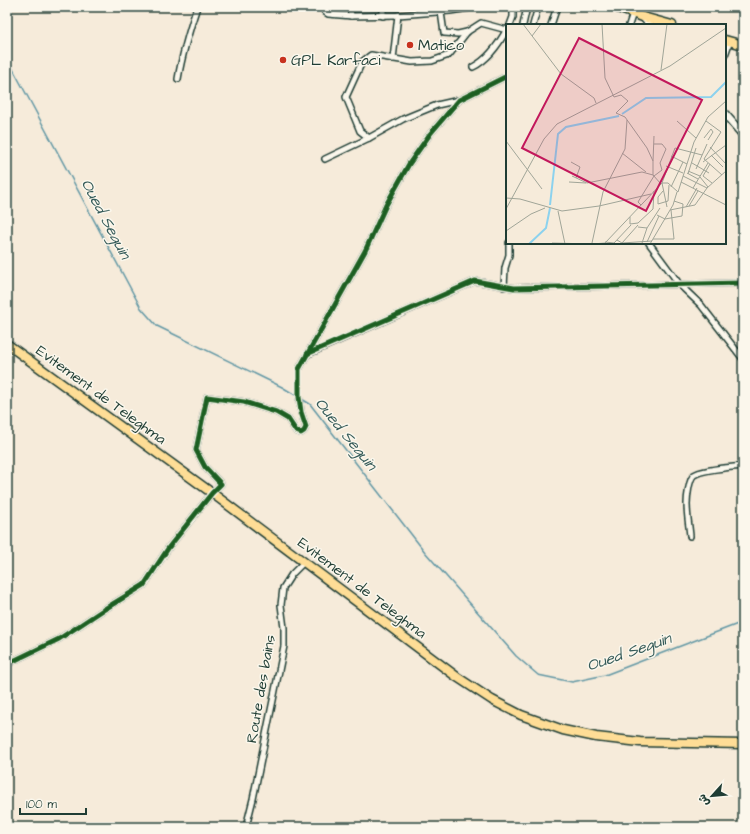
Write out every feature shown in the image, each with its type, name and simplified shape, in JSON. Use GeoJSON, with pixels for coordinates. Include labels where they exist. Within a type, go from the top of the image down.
{"type":"FeatureCollection","features":[{"type":"Feature","properties":{"kind":"main road"},"geometry":{"type":"LineString","coordinates":[[620,8],[643,17],[668,24]]}},
{"type":"Feature","properties":{"kind":"main road"},"geometry":{"type":"LineString","coordinates":[[643,17],[649,24]]}},
{"type":"Feature","properties":{"kind":"main road"},"geometry":{"type":"LineString","coordinates":[[728,40],[743,45]]}},
{"type":"Feature","properties":{"kind":"main road"},"geometry":{"type":"LineString","coordinates":[[726,115],[743,135]]}},
{"type":"Feature","properties":{"kind":"main road","name":"Evitement de Teleghma"},"geometry":{"type":"LineString","coordinates":[[7,344],[212,493],[457,677],[492,700],[521,715],[563,730],[596,737],[640,742],[743,744]]}},
{"type":"Feature","properties":{"kind":"street"},"geometry":{"type":"LineString","coordinates":[[178,80],[186,40],[197,7]]}},
{"type":"Feature","properties":{"kind":"street"},"geometry":{"type":"LineString","coordinates":[[323,7],[325,12],[328,14],[351,16],[383,16],[441,12],[450,9],[476,7]]}},
{"type":"Feature","properties":{"kind":"street"},"geometry":{"type":"LineString","coordinates":[[350,7],[351,16]]}},
{"type":"Feature","properties":{"kind":"street"},"geometry":{"type":"LineString","coordinates":[[383,7],[383,16]]}},
{"type":"Feature","properties":{"kind":"street"},"geometry":{"type":"LineString","coordinates":[[510,24],[513,17],[513,7]]}},
{"type":"Feature","properties":{"kind":"street"},"geometry":{"type":"LineString","coordinates":[[523,24],[527,7]]}},
{"type":"Feature","properties":{"kind":"street"},"geometry":{"type":"LineString","coordinates":[[533,24],[538,7]]}},
{"type":"Feature","properties":{"kind":"street"},"geometry":{"type":"LineString","coordinates":[[551,24],[557,7]]}},
{"type":"Feature","properties":{"kind":"street"},"geometry":{"type":"LineString","coordinates":[[441,12],[444,33],[458,34],[467,32]]}},
{"type":"Feature","properties":{"kind":"street"},"geometry":{"type":"LineString","coordinates":[[629,24],[633,13]]}},
{"type":"Feature","properties":{"kind":"street"},"geometry":{"type":"LineString","coordinates":[[393,60],[398,15]]}},
{"type":"Feature","properties":{"kind":"street"},"geometry":{"type":"LineString","coordinates":[[369,138],[360,131],[346,97],[362,62],[370,55],[412,62],[432,61],[449,55],[467,32],[481,23],[506,30]]}},
{"type":"Feature","properties":{"kind":"street"},"geometry":{"type":"LineString","coordinates":[[473,67],[492,52],[506,32]]}},
{"type":"Feature","properties":{"kind":"street"},"geometry":{"type":"LineString","coordinates":[[726,50],[728,40]]}},
{"type":"Feature","properties":{"kind":"street"},"geometry":{"type":"LineString","coordinates":[[325,159],[404,119],[437,105],[459,100],[506,76]]}},
{"type":"Feature","properties":{"kind":"street"},"geometry":{"type":"LineString","coordinates":[[7,664],[59,639],[144,585],[169,547],[212,493],[221,484],[205,467],[196,450],[207,397],[244,402],[276,412],[288,419],[296,431],[301,433],[304,430],[306,427],[301,412],[299,368],[365,251],[386,205],[409,164],[430,134],[459,100]]}},
{"type":"Feature","properties":{"kind":"street"},"geometry":{"type":"LineString","coordinates":[[504,287],[505,268],[509,255],[509,244]]}},
{"type":"Feature","properties":{"kind":"street"},"geometry":{"type":"LineString","coordinates":[[650,244],[680,285],[701,305],[743,359]]}},
{"type":"Feature","properties":{"kind":"street"},"geometry":{"type":"LineString","coordinates":[[307,354],[475,281],[514,288],[743,283]]}},
{"type":"Feature","properties":{"kind":"street"},"geometry":{"type":"LineString","coordinates":[[690,536],[686,504],[690,482],[693,475],[709,470],[743,466]]}},
{"type":"Feature","properties":{"kind":"street","name":"Route des bains"},"geometry":{"type":"LineString","coordinates":[[246,827],[284,646],[284,628],[281,604],[283,588],[292,574],[304,562]]}},
{"type":"Feature","properties":{"kind":"shaded area"},"geometry":{"type":"Polygon","coordinates":[[[396,7],[447,7],[447,9],[397,13],[396,7]]]}},
{"type":"Feature","properties":{"kind":"waterway","name":"Oued Seguin"},"geometry":{"type":"LineString","coordinates":[[7,58],[141,308],[157,326],[282,387],[297,396]]}},
{"type":"Feature","properties":{"kind":"waterway","name":"Oued Seguin"},"geometry":{"type":"LineString","coordinates":[[300,398],[310,404],[425,552],[516,656],[538,675],[572,682],[605,675],[743,622]]}},
{"type":"Feature","properties":{"kind":"cycle path"},"geometry":{"type":"LineString","coordinates":[[7,664],[59,639],[144,585],[169,547],[212,493],[221,484],[205,467],[196,450],[207,397],[244,402],[276,412],[288,419],[296,431],[301,433],[304,431],[306,427],[301,412],[299,397],[299,369],[365,251],[386,205],[409,164],[430,134],[459,100],[506,76]]}},
{"type":"Feature","properties":{"kind":"cycle path"},"geometry":{"type":"LineString","coordinates":[[307,354],[475,281],[514,288],[743,283]]}},
{"type":"Feature","properties":{"kind":"place","name":"Matico"},"geometry":{"type":"Point","coordinates":[410,45]}},
{"type":"Feature","properties":{"kind":"place","name":"GPL Karfaci"},"geometry":{"type":"Point","coordinates":[283,60]}}]}
